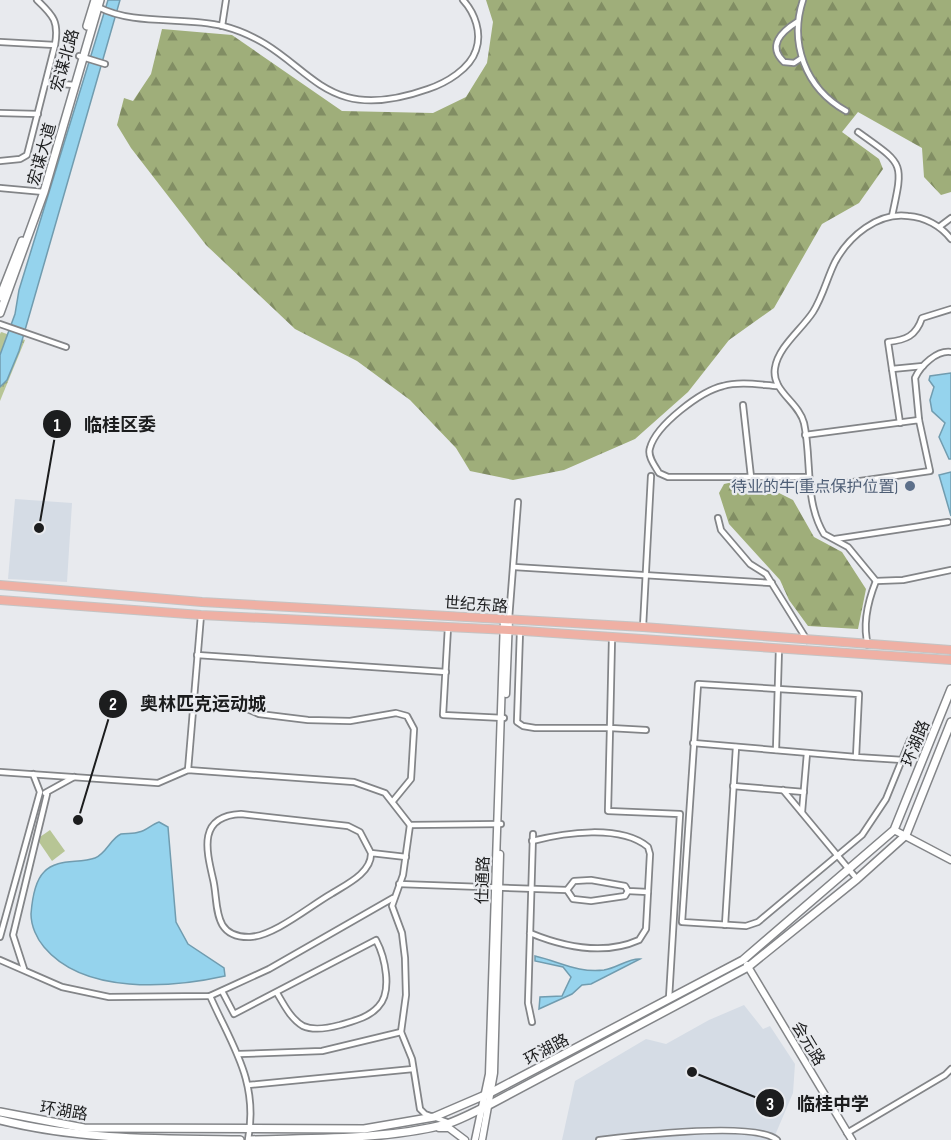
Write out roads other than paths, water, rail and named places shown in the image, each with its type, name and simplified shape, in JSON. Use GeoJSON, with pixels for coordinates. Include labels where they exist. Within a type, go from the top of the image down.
{"type":"FeatureCollection","features":[{"type":"Feature","properties":{"kind":"main road","name":"宏谋大道"},"geometry":{"type":"LineString","coordinates":[[0,313],[42,192],[81,57],[99,4]]}},
{"type":"Feature","properties":{"kind":"main road"},"geometry":{"type":"LineString","coordinates":[[0,297],[42,192]]}},
{"type":"Feature","properties":{"kind":"main road","name":"世纪东路"},"geometry":{"type":"LineString","coordinates":[[0,585],[202,602],[643,627],[951,650]]}},
{"type":"Feature","properties":{"kind":"main road"},"geometry":{"type":"LineString","coordinates":[[9,585],[15,594],[9,601]]}},
{"type":"Feature","properties":{"kind":"main road"},"geometry":{"type":"LineString","coordinates":[[58,590],[53,598],[61,605]]}},
{"type":"Feature","properties":{"kind":"main road","name":"世纪东路"},"geometry":{"type":"LineString","coordinates":[[0,600],[201,615],[506,630],[951,660]]}},
{"type":"Feature","properties":{"kind":"main road"},"geometry":{"type":"LineString","coordinates":[[201,615],[202,602]]}},
{"type":"Feature","properties":{"kind":"main road","name":"环湖路"},"geometry":{"type":"LineString","coordinates":[[0,1112],[84,1128],[364,1129],[434,1117],[489,1094],[743,960],[894,830],[951,689]]}},
{"type":"Feature","properties":{"kind":"main road","name":"环湖路"},"geometry":{"type":"LineString","coordinates":[[249,1140],[359,1136],[429,1128],[450,1123],[486,1107],[748,967],[857,879],[906,835],[951,722]]}},
{"type":"Feature","properties":{"kind":"main road","name":"环湖路"},"geometry":{"type":"LineString","coordinates":[[0,1119],[42,1130],[124,1139],[240,1140]]}},
{"type":"Feature","properties":{"kind":"street"},"geometry":{"type":"LineString","coordinates":[[0,161],[20,159],[27,155],[55,45],[58,29],[52,14],[37,0]]}},
{"type":"Feature","properties":{"kind":"street"},"geometry":{"type":"LineString","coordinates":[[222,26],[226,0]]}},
{"type":"Feature","properties":{"kind":"street"},"geometry":{"type":"LineString","coordinates":[[99,4],[117,14],[222,26],[264,44],[313,82],[332,93],[360,100],[399,99],[444,82],[471,60],[477,48],[479,33],[471,12],[463,0]]}},
{"type":"Feature","properties":{"kind":"street"},"geometry":{"type":"LineString","coordinates":[[803,0],[797,22],[796,39],[800,59],[825,95],[846,111]]}},
{"type":"Feature","properties":{"kind":"street"},"geometry":{"type":"LineString","coordinates":[[797,22],[779,36],[775,47],[777,54],[784,62],[794,63],[800,59]]}},
{"type":"Feature","properties":{"kind":"street"},"geometry":{"type":"LineString","coordinates":[[0,42],[55,45]]}},
{"type":"Feature","properties":{"kind":"street"},"geometry":{"type":"LineString","coordinates":[[81,57],[105,64]]}},
{"type":"Feature","properties":{"kind":"street"},"geometry":{"type":"LineString","coordinates":[[46,83],[73,85]]}},
{"type":"Feature","properties":{"kind":"street"},"geometry":{"type":"LineString","coordinates":[[0,113],[38,114]]}},
{"type":"Feature","properties":{"kind":"street"},"geometry":{"type":"LineString","coordinates":[[858,132],[892,156],[898,165],[900,179],[892,216]]}},
{"type":"Feature","properties":{"kind":"street"},"geometry":{"type":"LineString","coordinates":[[0,188],[42,192]]}},
{"type":"Feature","properties":{"kind":"street"},"geometry":{"type":"LineString","coordinates":[[876,581],[853,552],[822,530],[811,488],[805,435],[799,411],[778,386],[774,372],[778,358],[813,312],[840,254],[859,232],[892,216],[917,217],[939,227],[951,239]]}},
{"type":"Feature","properties":{"kind":"street"},"geometry":{"type":"LineString","coordinates":[[939,227],[951,218]]}},
{"type":"Feature","properties":{"kind":"street"},"geometry":{"type":"LineString","coordinates":[[900,423],[888,342],[906,340],[916,331],[922,318],[951,309]]}},
{"type":"Feature","properties":{"kind":"street"},"geometry":{"type":"LineString","coordinates":[[0,324],[66,347]]}},
{"type":"Feature","properties":{"kind":"street"},"geometry":{"type":"LineString","coordinates":[[811,488],[930,471],[919,420],[915,378],[923,366],[941,352],[951,351]]}},
{"type":"Feature","properties":{"kind":"street"},"geometry":{"type":"LineString","coordinates":[[892,369],[923,366]]}},
{"type":"Feature","properties":{"kind":"street"},"geometry":{"type":"LineString","coordinates":[[778,386],[735,384],[717,387],[684,407],[660,432],[649,449],[653,464],[664,477],[809,477]]}},
{"type":"Feature","properties":{"kind":"street"},"geometry":{"type":"LineString","coordinates":[[743,405],[751,477]]}},
{"type":"Feature","properties":{"kind":"street"},"geometry":{"type":"LineString","coordinates":[[805,435],[919,420]]}},
{"type":"Feature","properties":{"kind":"street"},"geometry":{"type":"LineString","coordinates":[[643,627],[651,476]]}},
{"type":"Feature","properties":{"kind":"street"},"geometry":{"type":"LineString","coordinates":[[507,619],[514,567],[518,502]]}},
{"type":"Feature","properties":{"kind":"street"},"geometry":{"type":"LineString","coordinates":[[718,518],[721,530],[750,564],[762,571],[772,583],[807,640]]}},
{"type":"Feature","properties":{"kind":"street"},"geometry":{"type":"LineString","coordinates":[[834,539],[948,522]]}},
{"type":"Feature","properties":{"kind":"street"},"geometry":{"type":"LineString","coordinates":[[514,567],[772,583]]}},
{"type":"Feature","properties":{"kind":"street"},"geometry":{"type":"LineString","coordinates":[[876,581],[903,580],[951,570]]}},
{"type":"Feature","properties":{"kind":"street"},"geometry":{"type":"LineString","coordinates":[[868,645],[867,610],[876,581]]}},
{"type":"Feature","properties":{"kind":"street"},"geometry":{"type":"LineString","coordinates":[[188,770],[201,615]]}},
{"type":"Feature","properties":{"kind":"street","name":"仕通路"},"geometry":{"type":"LineString","coordinates":[[476,1140],[489,1094],[507,619]]}},
{"type":"Feature","properties":{"kind":"street"},"geometry":{"type":"LineString","coordinates":[[448,627],[443,715],[503,718]]}},
{"type":"Feature","properties":{"kind":"street"},"geometry":{"type":"LineString","coordinates":[[520,631],[517,722],[523,726],[535,728],[646,730]]}},
{"type":"Feature","properties":{"kind":"street"},"geometry":{"type":"LineString","coordinates":[[612,638],[608,812],[680,814],[669,999]]}},
{"type":"Feature","properties":{"kind":"street"},"geometry":{"type":"LineString","coordinates":[[776,750],[778,648]]}},
{"type":"Feature","properties":{"kind":"street"},"geometry":{"type":"LineString","coordinates":[[197,655],[446,672]]}},
{"type":"Feature","properties":{"kind":"street"},"geometry":{"type":"LineString","coordinates":[[856,757],[859,694],[698,684],[682,922],[746,926],[759,922],[862,835],[875,817],[903,760],[910,740]]}},
{"type":"Feature","properties":{"kind":"street"},"geometry":{"type":"LineString","coordinates":[[194,699],[228,701],[259,714],[308,720],[350,721],[396,713],[407,716],[414,729],[411,780],[393,801]]}},
{"type":"Feature","properties":{"kind":"street"},"geometry":{"type":"LineString","coordinates":[[693,743],[903,760]]}},
{"type":"Feature","properties":{"kind":"street"},"geometry":{"type":"LineString","coordinates":[[725,925],[736,747]]}},
{"type":"Feature","properties":{"kind":"street"},"geometry":{"type":"LineString","coordinates":[[802,812],[807,753]]}},
{"type":"Feature","properties":{"kind":"street"},"geometry":{"type":"LineString","coordinates":[[0,772],[158,783],[188,770],[354,782],[380,790],[393,801],[410,825],[406,857],[392,906],[402,933],[405,958],[406,995],[401,1032],[413,1068],[417,1102],[425,1114],[450,1123]]}},
{"type":"Feature","properties":{"kind":"street"},"geometry":{"type":"LineString","coordinates":[[0,937],[40,792],[33,774]]}},
{"type":"Feature","properties":{"kind":"street"},"geometry":{"type":"LineString","coordinates":[[24,969],[13,935],[47,794],[75,777]]}},
{"type":"Feature","properties":{"kind":"street"},"geometry":{"type":"LineString","coordinates":[[733,786],[804,792]]}},
{"type":"Feature","properties":{"kind":"street"},"geometry":{"type":"LineString","coordinates":[[783,790],[857,879]]}},
{"type":"Feature","properties":{"kind":"street"},"geometry":{"type":"LineString","coordinates":[[40,792],[47,794]]}},
{"type":"Feature","properties":{"kind":"street"},"geometry":{"type":"LineString","coordinates":[[241,814],[348,826],[360,832],[371,854],[367,867],[349,883],[269,931],[249,937],[238,935],[230,931],[218,919],[206,844],[213,826],[224,816],[241,814]]}},
{"type":"Feature","properties":{"kind":"street"},"geometry":{"type":"LineString","coordinates":[[410,825],[499,824]]}},
{"type":"Feature","properties":{"kind":"street"},"geometry":{"type":"LineString","coordinates":[[894,830],[950,857]]}},
{"type":"Feature","properties":{"kind":"street"},"geometry":{"type":"LineString","coordinates":[[530,933],[575,947],[597,948],[631,944],[639,940],[646,933],[649,850],[639,841],[617,835],[584,832],[532,841]]}},
{"type":"Feature","properties":{"kind":"street"},"geometry":{"type":"LineString","coordinates":[[532,1022],[528,1003],[533,834]]}},
{"type":"Feature","properties":{"kind":"street"},"geometry":{"type":"LineString","coordinates":[[371,854],[406,857]]}},
{"type":"Feature","properties":{"kind":"street"},"geometry":{"type":"LineString","coordinates":[[567,890],[574,881],[591,880],[625,886],[628,891]]}},
{"type":"Feature","properties":{"kind":"street"},"geometry":{"type":"LineString","coordinates":[[399,884],[567,890]]}},
{"type":"Feature","properties":{"kind":"street"},"geometry":{"type":"LineString","coordinates":[[567,890],[573,899],[591,901],[625,896],[628,891]]}},
{"type":"Feature","properties":{"kind":"street"},"geometry":{"type":"LineString","coordinates":[[628,891],[648,892]]}},
{"type":"Feature","properties":{"kind":"street"},"geometry":{"type":"LineString","coordinates":[[0,960],[62,987],[109,997],[210,996],[269,969],[393,898]]}},
{"type":"Feature","properties":{"kind":"street"},"geometry":{"type":"LineString","coordinates":[[222,991],[234,1014],[376,940],[381,950],[385,974],[383,1000],[371,1014],[335,1026],[305,1027],[292,1017],[277,993]]}},
{"type":"Feature","properties":{"kind":"street","name":"会元路"},"geometry":{"type":"LineString","coordinates":[[743,960],[852,1140]]}},
{"type":"Feature","properties":{"kind":"street"},"geometry":{"type":"LineString","coordinates":[[210,996],[239,1054],[248,1085],[249,1140]]}},
{"type":"Feature","properties":{"kind":"street"},"geometry":{"type":"LineString","coordinates":[[239,1054],[322,1051],[401,1032]]}},
{"type":"Feature","properties":{"kind":"street"},"geometry":{"type":"LineString","coordinates":[[248,1085],[413,1068]]}},
{"type":"Feature","properties":{"kind":"street"},"geometry":{"type":"LineString","coordinates":[[848,1133],[945,1076],[951,1068]]}},
{"type":"Feature","properties":{"kind":"street"},"geometry":{"type":"LineString","coordinates":[[945,1076],[951,1082]]}},
{"type":"Feature","properties":{"kind":"street","name":"仕通路"},"geometry":{"type":"LineString","coordinates":[[482,1140],[486,1107]]}},
{"type":"Feature","properties":{"kind":"street"},"geometry":{"type":"LineString","coordinates":[[124,1128],[124,1139]]}},
{"type":"Feature","properties":{"kind":"street"},"geometry":{"type":"LineString","coordinates":[[429,1128],[449,1128],[465,1140]]}},
{"type":"Feature","properties":{"kind":"street"},"geometry":{"type":"LineString","coordinates":[[600,1140],[662,1133],[757,1132],[777,1140]]}},
{"type":"Feature","properties":{"kind":"water"},"geometry":{"type":"Polygon","coordinates":[[[108,0],[120,0],[19,351],[7,380],[0,387],[0,355],[15,314],[19,290],[108,0]]]}},
{"type":"Feature","properties":{"kind":"water"},"geometry":{"type":"Polygon","coordinates":[[[951,373],[951,459],[949,459],[939,437],[945,423],[932,411],[930,400],[934,387],[929,380],[930,376],[951,373]]]}},
{"type":"Feature","properties":{"kind":"water"},"geometry":{"type":"Polygon","coordinates":[[[951,472],[951,516],[939,475],[951,472]]]}},
{"type":"Feature","properties":{"kind":"water"},"geometry":{"type":"Polygon","coordinates":[[[159,822],[168,827],[176,922],[188,944],[224,968],[225,976],[180,983],[129,984],[82,973],[61,963],[41,944],[32,923],[33,898],[41,876],[49,868],[61,863],[95,858],[121,834],[142,831],[159,822]]]}},
{"type":"Feature","properties":{"kind":"water"},"geometry":{"type":"Polygon","coordinates":[[[535,956],[594,971],[609,969],[640,959],[591,984],[582,985],[572,994],[539,1009],[540,997],[562,996],[571,977],[563,967],[535,961],[535,956]]]}},
{"type":"Feature","properties":{"kind":"place","name":"待业的牛(重点保护位置)"},"geometry":{"type":"Point","coordinates":[910,486]}},
{"type":"Feature","properties":{"kind":"place","name":"临桂区委"},"geometry":{"type":"Point","coordinates":[39,528]}},
{"type":"Feature","properties":{"kind":"place","name":"奥林匹克运动城"},"geometry":{"type":"Point","coordinates":[78,820]}},
{"type":"Feature","properties":{"kind":"place","name":"临桂中学"},"geometry":{"type":"Point","coordinates":[692,1072]}}]}
